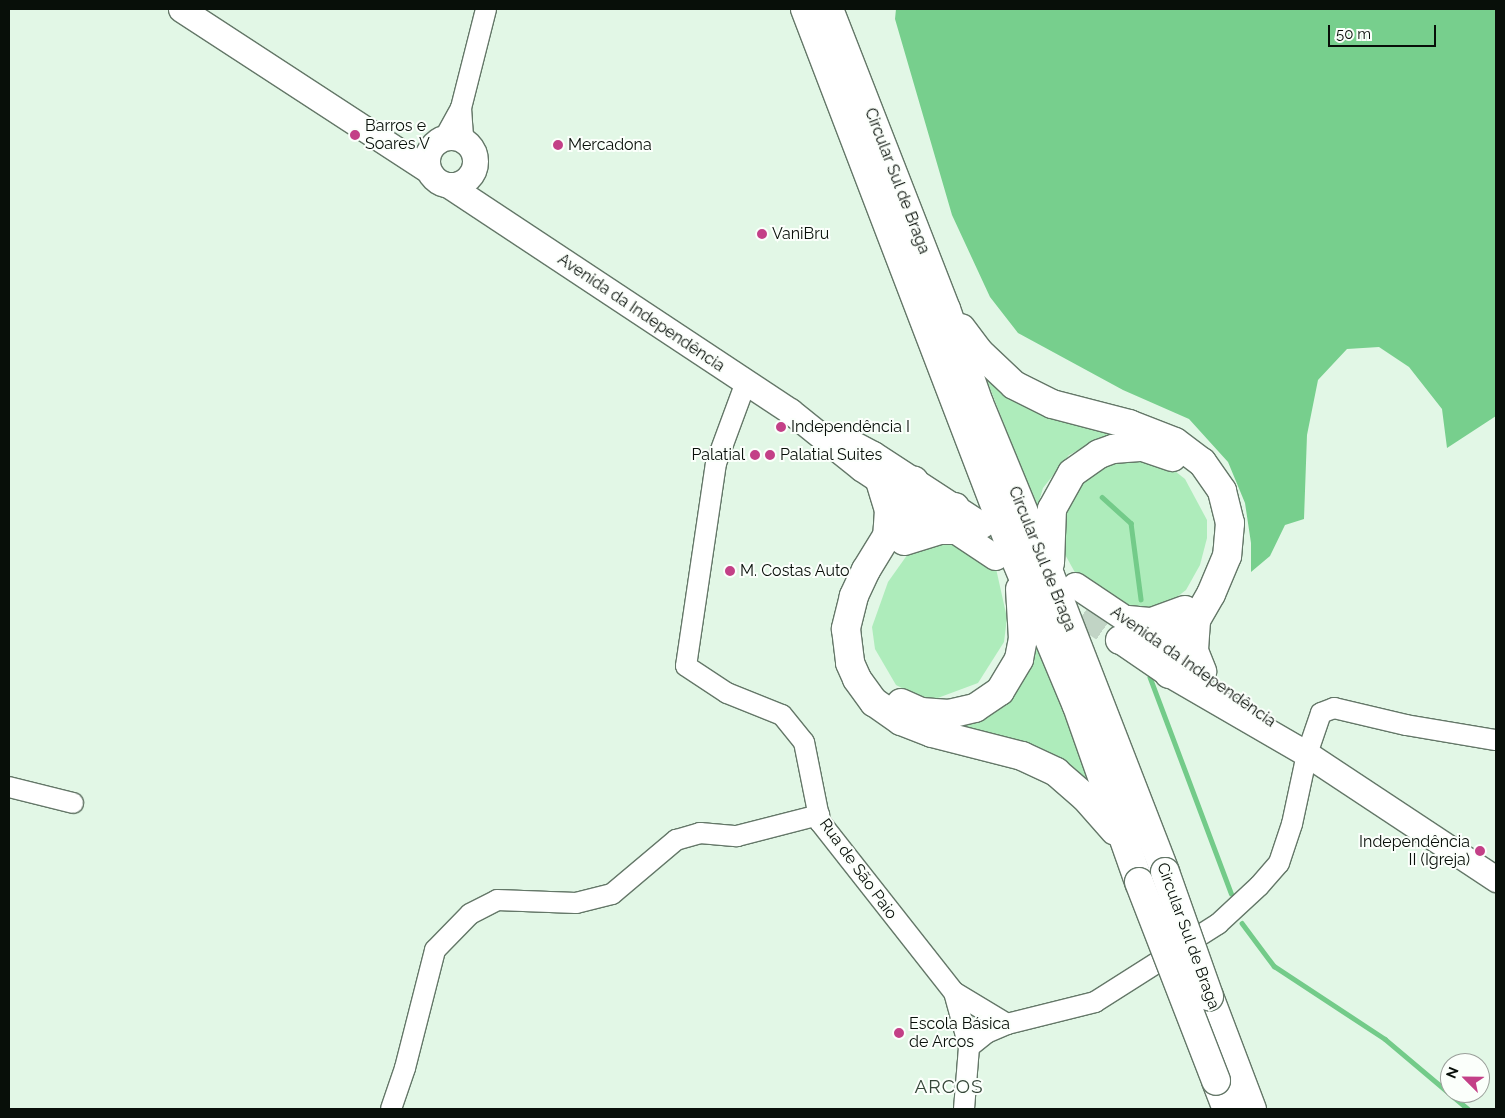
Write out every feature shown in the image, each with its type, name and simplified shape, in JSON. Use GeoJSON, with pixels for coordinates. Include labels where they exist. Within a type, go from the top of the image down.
{"type":"FeatureCollection","features":[{"type":"Feature","properties":{"kind":"highway","name":"Circular Sul de Braga"},"geometry":{"type":"LineString","coordinates":[[804,9],[1006,558],[1077,706],[1139,882],[1227,1109]]}},
{"type":"Feature","properties":{"kind":"highway","name":"Circular Sul de Braga"},"geometry":{"type":"LineString","coordinates":[[829,9],[946,309],[979,403],[1063,580],[1165,872],[1252,1109]]}},
{"type":"Feature","properties":{"kind":"highway"},"geometry":{"type":"LineString","coordinates":[[946,309],[978,352],[1014,386],[1071,411],[1157,433],[1190,450],[1213,475],[1228,508],[1230,540],[1220,574],[1190,615],[1152,622],[1124,630]]}},
{"type":"Feature","properties":{"kind":"highway"},"geometry":{"type":"LineString","coordinates":[[1063,580],[1052,510],[1072,472],[1099,454],[1113,449],[1154,450],[1177,460],[1196,476],[1214,514],[1214,547],[1179,644],[1152,648],[1124,630]]}},
{"type":"Feature","properties":{"kind":"highway"},"geometry":{"type":"LineString","coordinates":[[880,481],[896,539]]}},
{"type":"Feature","properties":{"kind":"highway"},"geometry":{"type":"LineString","coordinates":[[1006,558],[1023,639],[1011,677],[1000,691],[975,708],[949,714],[935,714],[908,707],[885,691],[869,669],[861,641],[861,624],[871,590],[896,539],[900,517],[917,493],[954,519],[940,530],[896,539],[866,570],[848,613],[848,655],[864,691],[901,721],[932,733],[1022,756],[1056,772],[1085,797],[1125,844]]}},
{"type":"Feature","properties":{"kind":"highway"},"geometry":{"type":"LineString","coordinates":[[1190,615],[1194,646],[1202,672]]}},
{"type":"Feature","properties":{"kind":"highway"},"geometry":{"type":"LineString","coordinates":[[1167,647],[1169,674]]}},
{"type":"Feature","properties":{"kind":"main road","name":"Avenida da Independência"},"geometry":{"type":"LineString","coordinates":[[181,9],[390,148],[441,149],[437,182],[450,186],[790,411],[880,481],[917,493]]}},
{"type":"Feature","properties":{"kind":"main road"},"geometry":{"type":"LineString","coordinates":[[441,149],[475,157],[473,172],[492,214]]}},
{"type":"Feature","properties":{"kind":"main road"},"geometry":{"type":"LineString","coordinates":[[450,186],[464,182],[473,172]]}},
{"type":"Feature","properties":{"kind":"main road","name":"Avenida da Independência"},"geometry":{"type":"LineString","coordinates":[[790,411],[873,454],[917,493]]}},
{"type":"Feature","properties":{"kind":"main road"},"geometry":{"type":"LineString","coordinates":[[954,519],[1006,558]]}},
{"type":"Feature","properties":{"kind":"main road"},"geometry":{"type":"LineString","coordinates":[[954,519],[982,525]]}},
{"type":"Feature","properties":{"kind":"main road","name":"Avenida da Independência"},"geometry":{"type":"LineString","coordinates":[[1063,580],[1124,630],[1169,674],[1307,754],[1496,879]]}},
{"type":"Feature","properties":{"kind":"main road","name":"Avenida da Independência"},"geometry":{"type":"LineString","coordinates":[[1167,647],[1283,731],[1307,754]]}},
{"type":"Feature","properties":{"kind":"street"},"geometry":{"type":"LineString","coordinates":[[441,149],[461,108],[486,9]]}},
{"type":"Feature","properties":{"kind":"street","name":"Rua de São Paio"},"geometry":{"type":"LineString","coordinates":[[746,382],[716,463],[686,666],[726,692],[782,715],[804,742],[820,822],[884,907],[954,992],[969,1047],[964,1109]]}},
{"type":"Feature","properties":{"kind":"street"},"geometry":{"type":"LineString","coordinates":[[969,1047],[986,1033],[1007,1024],[1096,1002],[1218,924],[1259,886],[1279,863],[1292,824],[1307,754],[1321,714],[1334,708],[1406,725],[1496,740]]}},
{"type":"Feature","properties":{"kind":"street"},"geometry":{"type":"LineString","coordinates":[[9,786],[73,803]]}},
{"type":"Feature","properties":{"kind":"street"},"geometry":{"type":"LineString","coordinates":[[391,1109],[405,1068],[435,950],[470,914],[497,900],[585,901],[612,894],[676,840],[700,833],[737,836],[819,814]]}},
{"type":"Feature","properties":{"kind":"street"},"geometry":{"type":"LineString","coordinates":[[954,992],[1007,1024]]}},
{"type":"Feature","properties":{"kind":"green space"},"geometry":{"type":"Polygon","coordinates":[[[896,9],[1496,9],[1496,416],[1447,448],[1442,409],[1409,367],[1379,347],[1347,349],[1318,380],[1307,435],[1304,519],[1285,525],[1270,556],[1251,572],[1251,543],[1245,503],[1228,462],[1189,419],[1123,390],[1018,333],[990,297],[952,215],[895,19],[896,9]]]}},
{"type":"Feature","properties":{"kind":"green space"},"geometry":{"type":"Polygon","coordinates":[[[982,368],[1122,437],[1099,439],[1069,455],[1043,488],[1037,508],[982,368]]]}},
{"type":"Feature","properties":{"kind":"green space"},"geometry":{"type":"Polygon","coordinates":[[[1111,455],[1166,464],[1185,479],[1207,520],[1207,538],[1200,565],[1186,590],[1169,603],[1148,608],[1121,605],[1077,576],[1063,551],[1059,523],[1068,490],[1111,455]]]}},
{"type":"Feature","properties":{"kind":"green space"},"geometry":{"type":"Polygon","coordinates":[[[949,539],[995,564],[1007,618],[1004,642],[978,683],[935,699],[915,695],[896,685],[875,649],[872,627],[888,582],[910,551],[949,539]]]}},
{"type":"Feature","properties":{"kind":"green space"},"geometry":{"type":"Polygon","coordinates":[[[1034,631],[1092,787],[1031,747],[998,735],[940,725],[967,720],[1034,631]]]}},
{"type":"Feature","properties":{"kind":"waterway"},"geometry":{"type":"LineString","coordinates":[[1102,497],[1131,523],[1141,599]]}},
{"type":"Feature","properties":{"kind":"waterway"},"geometry":{"type":"LineString","coordinates":[[1150,677],[1231,893]]}},
{"type":"Feature","properties":{"kind":"waterway"},"geometry":{"type":"LineString","coordinates":[[1242,923],[1274,966],[1385,1039],[1468,1109]]}},
{"type":"Feature","properties":{"kind":"tunnel"},"geometry":{"type":"LineString","coordinates":[[1052,594],[1120,640]]}},
{"type":"Feature","properties":{"kind":"place","name":"Barros e Soares V"},"geometry":{"type":"Point","coordinates":[355,135]}},
{"type":"Feature","properties":{"kind":"place","name":"Mercadona"},"geometry":{"type":"Point","coordinates":[558,145]}},
{"type":"Feature","properties":{"kind":"place","name":"VaniBru"},"geometry":{"type":"Point","coordinates":[762,234]}},
{"type":"Feature","properties":{"kind":"place","name":"Independência I"},"geometry":{"type":"Point","coordinates":[781,427]}},
{"type":"Feature","properties":{"kind":"place","name":"Palatial"},"geometry":{"type":"Point","coordinates":[755,455]}},
{"type":"Feature","properties":{"kind":"place","name":"Palatial Suites"},"geometry":{"type":"Point","coordinates":[770,455]}},
{"type":"Feature","properties":{"kind":"place","name":"M. Costas Auto"},"geometry":{"type":"Point","coordinates":[730,571]}},
{"type":"Feature","properties":{"kind":"place","name":"Independência II (Igreja)"},"geometry":{"type":"Point","coordinates":[1480,851]}},
{"type":"Feature","properties":{"kind":"place","name":"Escola Básica de Arcos"},"geometry":{"type":"Point","coordinates":[899,1033]}},
{"type":"Feature","properties":{"kind":"district","name":"ARCOS"},"geometry":{"type":"Point","coordinates":[949,1087]}}]}
